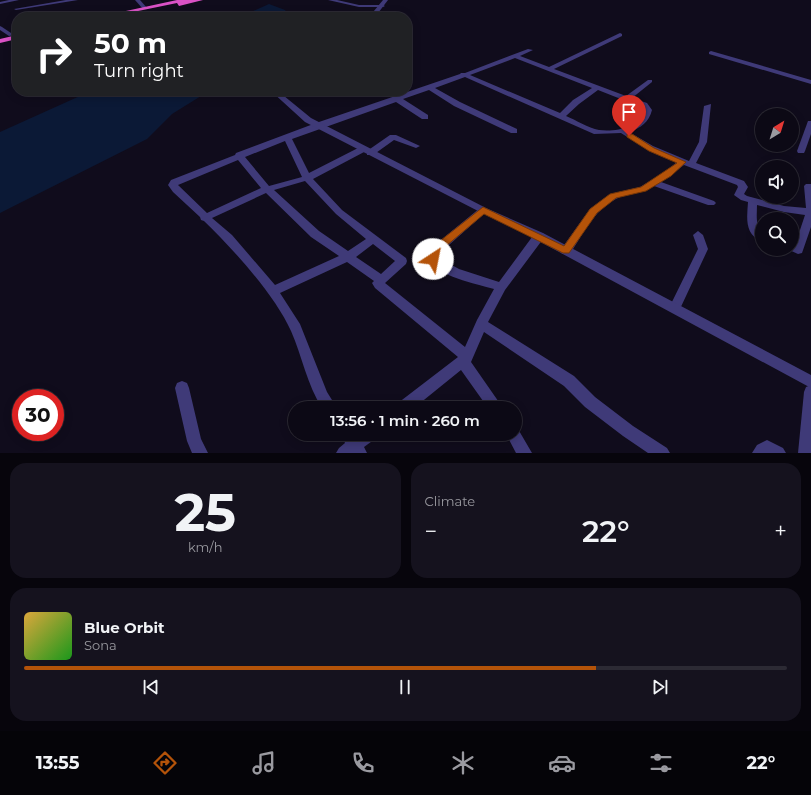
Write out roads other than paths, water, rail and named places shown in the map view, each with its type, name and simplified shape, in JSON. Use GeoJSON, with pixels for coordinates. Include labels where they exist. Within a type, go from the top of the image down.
{"type":"FeatureCollection","features":[{"type":"Feature","properties":{"kind":"highway"},"geometry":{"type":"LineString","coordinates":[[125,12],[185,0]]}},
{"type":"Feature","properties":{"kind":"highway"},"geometry":{"type":"LineString","coordinates":[[141,12],[200,0]]}},
{"type":"Feature","properties":{"kind":"highway"},"geometry":{"type":"LineString","coordinates":[[0,37],[12,35]]}},
{"type":"Feature","properties":{"kind":"highway"},"geometry":{"type":"LineString","coordinates":[[0,41],[12,36]]}},
{"type":"Feature","properties":{"kind":"street"},"geometry":{"type":"LineString","coordinates":[[0,3],[17,0]]}},
{"type":"Feature","properties":{"kind":"street"},"geometry":{"type":"LineString","coordinates":[[16,9],[76,0]]}},
{"type":"Feature","properties":{"kind":"street"},"geometry":{"type":"LineString","coordinates":[[137,0],[145,8]]}},
{"type":"Feature","properties":{"kind":"street"},"geometry":{"type":"LineString","coordinates":[[330,0],[359,6],[383,6]]}},
{"type":"Feature","properties":{"kind":"street"},"geometry":{"type":"LineString","coordinates":[[377,12],[386,0]]}},
{"type":"Feature","properties":{"kind":"street"},"geometry":{"type":"LineString","coordinates":[[0,28],[12,34]]}},
{"type":"Feature","properties":{"kind":"street"},"geometry":{"type":"LineString","coordinates":[[549,69],[620,35]]}},
{"type":"Feature","properties":{"kind":"street"},"geometry":{"type":"LineString","coordinates":[[412,94],[530,50]]}},
{"type":"Feature","properties":{"kind":"street"},"geometry":{"type":"LineString","coordinates":[[710,53],[811,82]]}},
{"type":"Feature","properties":{"kind":"street"},"geometry":{"type":"LineString","coordinates":[[463,74],[597,132],[623,131],[636,127],[646,118],[648,110],[644,105],[514,56]]}},
{"type":"Feature","properties":{"kind":"street"},"geometry":{"type":"LineString","coordinates":[[628,98],[650,81]]}},
{"type":"Feature","properties":{"kind":"street"},"geometry":{"type":"LineString","coordinates":[[561,117],[576,102],[597,87]]}},
{"type":"Feature","properties":{"kind":"street"},"geometry":{"type":"LineString","coordinates":[[430,88],[457,104],[514,130]]}},
{"type":"Feature","properties":{"kind":"street"},"geometry":{"type":"LineString","coordinates":[[280,96],[308,120],[483,210],[539,236],[811,382]]}},
{"type":"Feature","properties":{"kind":"street"},"geometry":{"type":"LineString","coordinates":[[325,401],[322,396],[296,328],[272,291],[228,238],[204,218],[176,190],[173,185],[174,182],[239,155],[319,125],[407,96]]}},
{"type":"Feature","properties":{"kind":"street"},"geometry":{"type":"LineString","coordinates":[[398,99],[424,117]]}},
{"type":"Feature","properties":{"kind":"street"},"geometry":{"type":"LineString","coordinates":[[566,251],[594,211],[613,196],[643,189],[686,164],[703,142],[708,106]]}},
{"type":"Feature","properties":{"kind":"street"},"geometry":{"type":"LineString","coordinates":[[801,151],[811,122]]}},
{"type":"Feature","properties":{"kind":"street"},"geometry":{"type":"LineString","coordinates":[[623,131],[651,150],[741,184],[743,187],[739,194],[744,198],[784,209],[811,212]]}},
{"type":"Feature","properties":{"kind":"street"},"geometry":{"type":"LineString","coordinates":[[287,137],[307,178],[339,212],[402,261],[378,283],[379,285],[465,359],[492,401]]}},
{"type":"Feature","properties":{"kind":"street"},"geometry":{"type":"LineString","coordinates":[[204,218],[267,189],[307,178],[367,151],[393,137],[416,146]]}},
{"type":"Feature","properties":{"kind":"street"},"geometry":{"type":"LineString","coordinates":[[239,155],[267,189],[315,234],[346,258],[381,280]]}},
{"type":"Feature","properties":{"kind":"street"},"geometry":{"type":"LineString","coordinates":[[654,183],[711,203]]}},
{"type":"Feature","properties":{"kind":"street"},"geometry":{"type":"LineString","coordinates":[[799,248],[808,231],[811,212],[809,186]]}},
{"type":"Feature","properties":{"kind":"street"},"geometry":{"type":"LineString","coordinates":[[753,201],[751,222],[755,228]]}},
{"type":"Feature","properties":{"kind":"street"},"geometry":{"type":"LineString","coordinates":[[483,210],[435,251],[433,259],[436,263],[456,272],[500,287]]}},
{"type":"Feature","properties":{"kind":"street"},"geometry":{"type":"LineString","coordinates":[[675,308],[703,249],[698,235]]}},
{"type":"Feature","properties":{"kind":"street"},"geometry":{"type":"LineString","coordinates":[[413,401],[465,359],[500,287],[539,236]]}},
{"type":"Feature","properties":{"kind":"street"},"geometry":{"type":"LineString","coordinates":[[272,291],[346,258],[373,239]]}},
{"type":"Feature","properties":{"kind":"street"},"geometry":{"type":"LineString","coordinates":[[481,324],[569,382],[590,402],[628,431],[662,453]]}},
{"type":"Feature","properties":{"kind":"street"},"geometry":{"type":"LineString","coordinates":[[182,388],[194,440],[200,453]]}},
{"type":"Feature","properties":{"kind":"street"},"geometry":{"type":"LineString","coordinates":[[806,453],[811,392]]}},
{"type":"Feature","properties":{"kind":"street"},"geometry":{"type":"LineString","coordinates":[[517,441],[524,453]]}},
{"type":"Feature","properties":{"kind":"street"},"geometry":{"type":"LineString","coordinates":[[760,453],[762,450],[767,448],[778,453]]}},
{"type":"Feature","properties":{"kind":"water"},"geometry":{"type":"Polygon","coordinates":[[[269,4],[285,10],[286,12],[251,12],[269,4]]]}},
{"type":"Feature","properties":{"kind":"water"},"geometry":{"type":"Polygon","coordinates":[[[80,96],[201,96],[172,114],[147,139],[0,213],[0,132],[80,96]]]}}]}
